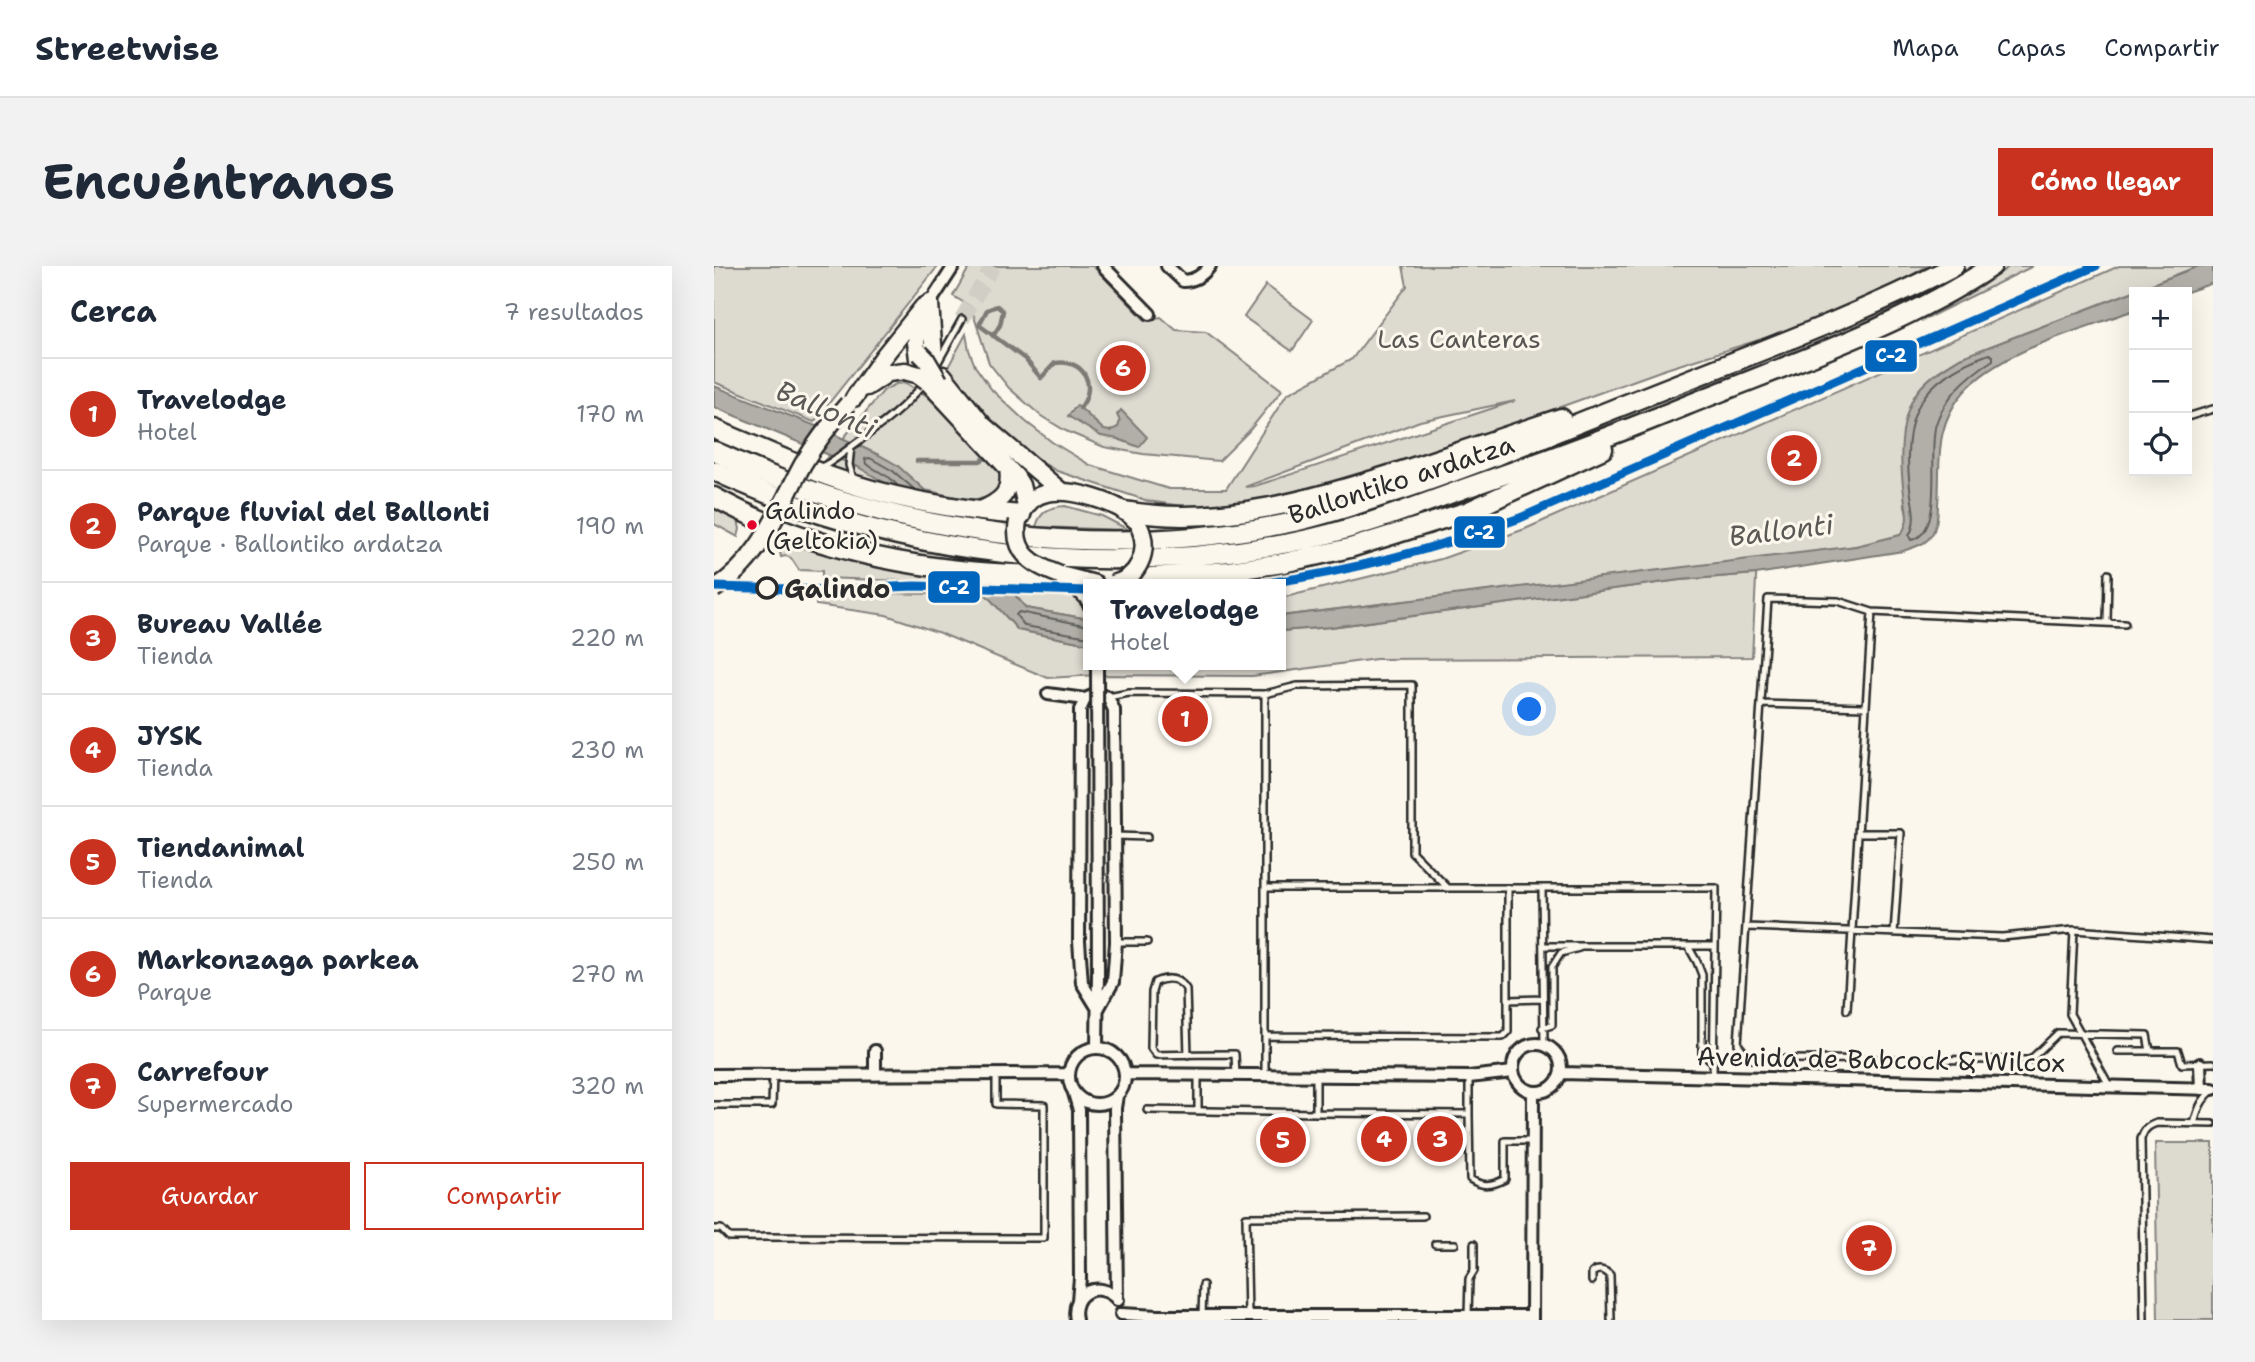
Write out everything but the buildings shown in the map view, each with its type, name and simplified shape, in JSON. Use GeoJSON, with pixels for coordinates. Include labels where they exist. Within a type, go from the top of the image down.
{"type":"FeatureCollection","features":[{"type":"Feature","properties":{"kind":"main road","name":"Ballontiko ardatza"},"geometry":{"type":"LineString","coordinates":[[714,451],[757,471],[830,497],[911,518],[990,533],[1118,542],[1197,538],[1291,523],[1438,479],[1828,326],[1955,266]]}},
{"type":"Feature","properties":{"kind":"main road","name":"Ballontiko ardatza"},"geometry":{"type":"LineString","coordinates":[[714,471],[820,514],[907,538],[985,552],[1122,561],[1203,555],[1290,543],[1360,525],[1499,477],[1642,423],[1907,314],[1972,280],[1992,266]]}},
{"type":"Feature","properties":{"kind":"main road"},"geometry":{"type":"LineString","coordinates":[[1125,512],[1162,516],[1209,514],[1267,507],[1335,493],[1572,414],[1646,396]]}},
{"type":"Feature","properties":{"kind":"main road"},"geometry":{"type":"LineString","coordinates":[[1148,579],[1283,564],[1350,548],[1469,511],[1626,439],[1642,423]]}},
{"type":"Feature","properties":{"kind":"main road"},"geometry":{"type":"LineString","coordinates":[[714,429],[812,470],[880,492],[961,509],[1022,514]]}},
{"type":"Feature","properties":{"kind":"main road"},"geometry":{"type":"LineString","coordinates":[[714,497],[743,513],[810,541],[888,560],[979,573],[1063,576]]}},
{"type":"Feature","properties":{"kind":"street"},"geometry":{"type":"LineString","coordinates":[[714,589],[734,576],[749,560],[811,451],[954,266]]}},
{"type":"Feature","properties":{"kind":"street"},"geometry":{"type":"LineString","coordinates":[[1103,266],[1150,314]]}},
{"type":"Feature","properties":{"kind":"street"},"geometry":{"type":"LineString","coordinates":[[1167,266],[1183,281],[1191,281],[1205,273],[1210,266]]}},
{"type":"Feature","properties":{"kind":"street"},"geometry":{"type":"LineString","coordinates":[[926,305],[936,382]]}},
{"type":"Feature","properties":{"kind":"street"},"geometry":{"type":"LineString","coordinates":[[926,305],[916,331],[918,354],[936,382],[1021,485],[1022,514],[1017,538],[1026,557],[1042,568],[1083,581]]}},
{"type":"Feature","properties":{"kind":"street"},"geometry":{"type":"LineString","coordinates":[[883,357],[898,349],[918,354]]}},
{"type":"Feature","properties":{"kind":"street"},"geometry":{"type":"LineString","coordinates":[[851,401],[888,373],[905,371],[936,382],[1062,492]]}},
{"type":"Feature","properties":{"kind":"street"},"geometry":{"type":"LineString","coordinates":[[979,511],[1005,495],[1010,478],[1008,468]]}},
{"type":"Feature","properties":{"kind":"street"},"geometry":{"type":"LineString","coordinates":[[1022,514],[1033,499],[1046,493],[1062,492],[1104,502],[1132,516],[1140,528],[1144,548],[1138,567],[1124,579]]}},
{"type":"Feature","properties":{"kind":"street"},"geometry":{"type":"LineString","coordinates":[[1063,576],[1083,597]]}},
{"type":"Feature","properties":{"kind":"street"},"geometry":{"type":"LineString","coordinates":[[1097,670],[1097,1047]]}},
{"type":"Feature","properties":{"kind":"street"},"geometry":{"type":"LineString","coordinates":[[1048,694],[1085,699],[1097,694],[1108,697],[1114,710],[1116,942],[1113,982],[1098,1009]]}},
{"type":"Feature","properties":{"kind":"street"},"geometry":{"type":"LineString","coordinates":[[1085,699],[1080,710],[1079,941],[1082,983],[1098,1009]]}},
{"type":"Feature","properties":{"kind":"street"},"geometry":{"type":"LineString","coordinates":[[1544,1045],[1558,1056],[1561,1073],[1553,1086],[1533,1092],[1520,1085],[1513,1073],[1515,1059],[1523,1048],[1544,1045]]}},
{"type":"Feature","properties":{"kind":"street"},"geometry":{"type":"LineString","coordinates":[[1074,1093],[1090,1103],[1110,1101],[1117,1096],[1125,1082],[1124,1066],[1113,1052],[1097,1047],[1074,1058],[1069,1074],[1070,1084],[1079,1110],[1080,1278],[1075,1308],[1076,1320]]}},
{"type":"Feature","properties":{"kind":"street"},"geometry":{"type":"LineString","coordinates":[[874,1075],[875,1051]]}},
{"type":"Feature","properties":{"kind":"street"},"geometry":{"type":"LineString","coordinates":[[2200,1063],[2201,1089]]}},
{"type":"Feature","properties":{"kind":"street"},"geometry":{"type":"LineString","coordinates":[[1125,1074],[1469,1077],[1513,1073]]}},
{"type":"Feature","properties":{"kind":"street","name":"Avenida de Babcock & Wilcox"},"geometry":{"type":"LineString","coordinates":[[1561,1073],[2213,1089]]}},
{"type":"Feature","properties":{"kind":"street"},"geometry":{"type":"LineString","coordinates":[[714,1075],[1069,1074]]}},
{"type":"Feature","properties":{"kind":"street"},"geometry":{"type":"LineString","coordinates":[[1117,1096],[1117,1300],[1121,1317],[1532,1318],[1533,1092]]}},
{"type":"Feature","properties":{"kind":"street"},"geometry":{"type":"LineString","coordinates":[[1078,1300],[1091,1290],[1099,1289],[1112,1294],[1117,1300]]}},
{"type":"Feature","properties":{"kind":"lane"},"geometry":{"type":"LineString","coordinates":[[812,470],[831,463],[894,415],[923,385],[962,319]]}},
{"type":"Feature","properties":{"kind":"lane"},"geometry":{"type":"LineString","coordinates":[[2192,415],[2213,409]]}},
{"type":"Feature","properties":{"kind":"lane"},"geometry":{"type":"LineString","coordinates":[[851,447],[849,465],[855,485]]}},
{"type":"Feature","properties":{"kind":"lane"},"geometry":{"type":"LineString","coordinates":[[2107,623],[2108,574]]}},
{"type":"Feature","properties":{"kind":"lane"},"geometry":{"type":"LineString","coordinates":[[2125,624],[1872,612],[1838,601],[1768,599],[1738,1044],[1750,1059],[2030,1060],[2058,1033],[2079,1032],[2147,1035],[2150,1051]]}},
{"type":"Feature","properties":{"kind":"lane"},"geometry":{"type":"LineString","coordinates":[[1847,1010],[1872,612]]}},
{"type":"Feature","properties":{"kind":"lane"},"geometry":{"type":"LineString","coordinates":[[1108,697],[1129,693],[1265,694],[1297,686],[1412,685],[1412,852],[1448,888]]}},
{"type":"Feature","properties":{"kind":"lane"},"geometry":{"type":"LineString","coordinates":[[1265,694],[1265,1076]]}},
{"type":"Feature","properties":{"kind":"lane"},"geometry":{"type":"LineString","coordinates":[[1761,704],[1865,707]]}},
{"type":"Feature","properties":{"kind":"lane"},"geometry":{"type":"LineString","coordinates":[[1858,832],[1901,833],[1894,933]]}},
{"type":"Feature","properties":{"kind":"lane"},"geometry":{"type":"LineString","coordinates":[[1115,836],[1147,837]]}},
{"type":"Feature","properties":{"kind":"lane"},"geometry":{"type":"LineString","coordinates":[[1265,888],[1716,888],[1713,1077]]}},
{"type":"Feature","properties":{"kind":"lane"},"geometry":{"type":"LineString","coordinates":[[1265,1036],[1503,1037],[1508,1031],[1508,888]]}},
{"type":"Feature","properties":{"kind":"lane"},"geometry":{"type":"LineString","coordinates":[[1542,888],[1544,1045]]}},
{"type":"Feature","properties":{"kind":"lane"},"geometry":{"type":"LineString","coordinates":[[1747,927],[2001,937],[2074,930],[2213,940]]}},
{"type":"Feature","properties":{"kind":"lane"},"geometry":{"type":"LineString","coordinates":[[2074,930],[2070,1014],[2110,1087]]}},
{"type":"Feature","properties":{"kind":"lane"},"geometry":{"type":"LineString","coordinates":[[1116,942],[1147,942]]}},
{"type":"Feature","properties":{"kind":"lane"},"geometry":{"type":"LineString","coordinates":[[1543,946],[1715,946]]}},
{"type":"Feature","properties":{"kind":"lane"},"geometry":{"type":"LineString","coordinates":[[1542,1028],[1552,1025],[1552,967],[1561,953],[1585,946]]}},
{"type":"Feature","properties":{"kind":"lane"},"geometry":{"type":"LineString","coordinates":[[1688,946],[1702,975],[1702,1053],[1713,1062]]}},
{"type":"Feature","properties":{"kind":"lane"},"geometry":{"type":"LineString","coordinates":[[1188,1055],[1186,989],[1175,979],[1162,979],[1155,982],[1152,992],[1151,1048],[1156,1055],[1188,1055],[1235,1054],[1236,1076]]}},
{"type":"Feature","properties":{"kind":"lane"},"geometry":{"type":"LineString","coordinates":[[1508,1000],[1542,999]]}},
{"type":"Feature","properties":{"kind":"lane"},"geometry":{"type":"LineString","coordinates":[[2118,1051],[2178,1051],[2182,1064],[2213,1063]]}},
{"type":"Feature","properties":{"kind":"lane"},"geometry":{"type":"LineString","coordinates":[[714,1229],[721,1229],[729,1237],[1044,1237],[1044,1105],[996,1104],[996,1074]]}},
{"type":"Feature","properties":{"kind":"lane"},"geometry":{"type":"LineString","coordinates":[[714,1105],[772,1105],[773,1075]]}},
{"type":"Feature","properties":{"kind":"lane"},"geometry":{"type":"LineString","coordinates":[[1198,1075],[1198,1110]]}},
{"type":"Feature","properties":{"kind":"lane"},"geometry":{"type":"LineString","coordinates":[[1316,1076],[1316,1113]]}},
{"type":"Feature","properties":{"kind":"lane"},"geometry":{"type":"LineString","coordinates":[[1469,1077],[1470,1179],[1478,1184],[1496,1183],[1505,1179],[1505,1141],[1532,1141]]}},
{"type":"Feature","properties":{"kind":"lane"},"geometry":{"type":"LineString","coordinates":[[2194,1124],[2198,1107],[2213,1089]]}},
{"type":"Feature","properties":{"kind":"lane"},"geometry":{"type":"LineString","coordinates":[[1147,1110],[1469,1114]]}},
{"type":"Feature","properties":{"kind":"lane"},"geometry":{"type":"LineString","coordinates":[[2144,1320],[2141,1139],[2144,1130],[2157,1123],[2213,1124]]}},
{"type":"Feature","properties":{"kind":"lane"},"geometry":{"type":"LineString","coordinates":[[1248,1316],[1246,1217],[1423,1216]]}},
{"type":"Feature","properties":{"kind":"lane"},"geometry":{"type":"LineString","coordinates":[[1435,1244],[1455,1244]]}},
{"type":"Feature","properties":{"kind":"lane"},"geometry":{"type":"LineString","coordinates":[[1468,1316],[1469,1279],[1474,1272],[1474,1244]]}},
{"type":"Feature","properties":{"kind":"lane"},"geometry":{"type":"LineString","coordinates":[[1592,1281],[1592,1273],[1595,1270],[1610,1275],[1611,1320]]}},
{"type":"Feature","properties":{"kind":"lane"},"geometry":{"type":"LineString","coordinates":[[1202,1316],[1203,1285]]}},
{"type":"Feature","properties":{"kind":"green space"},"geometry":{"type":"Polygon","coordinates":[[[714,266],[938,266],[814,422],[714,382],[714,266]]]}},
{"type":"Feature","properties":{"kind":"green space"},"geometry":{"type":"Polygon","coordinates":[[[970,266],[1093,266],[1145,320],[1161,317],[1176,330],[1206,332],[1282,390],[1249,431],[1219,461],[1143,454],[1104,447],[1066,431],[1041,416],[1009,388],[989,363],[971,307],[953,296],[970,266]]]}},
{"type":"Feature","properties":{"kind":"green space","name":"Las Canteras"},"geometry":{"type":"Polygon","coordinates":[[[1403,266],[1927,266],[1848,312],[1663,370],[1329,490],[1230,504],[1182,506],[1148,501],[1057,471],[1031,456],[974,403],[951,375],[948,367],[966,334],[975,366],[992,390],[1052,442],[1090,465],[1169,489],[1226,489],[1287,394],[1352,359],[1407,286],[1403,266]],[[1515,401],[1420,421],[1245,487],[1515,401]]]}},
{"type":"Feature","properties":{"kind":"green space"},"geometry":{"type":"Polygon","coordinates":[[[2010,266],[2033,266],[1921,321],[1982,286],[2010,266]]]}},
{"type":"Feature","properties":{"kind":"green space"},"geometry":{"type":"Polygon","coordinates":[[[2119,266],[2199,266],[2144,287],[2129,287],[2129,293],[1960,358],[1928,379],[1914,397],[1905,423],[1903,465],[1906,527],[1898,536],[1843,548],[1286,615],[1286,597],[1441,559],[1525,529],[2119,266]]]}},
{"type":"Feature","properties":{"kind":"green space"},"geometry":{"type":"Polygon","coordinates":[[[1266,285],[1313,320],[1292,351],[1244,317],[1266,285]]]}},
{"type":"Feature","properties":{"kind":"green space"},"geometry":{"type":"Polygon","coordinates":[[[906,383],[927,396],[997,465],[1000,484],[993,495],[981,499],[959,498],[819,467],[884,390],[906,383]]]}},
{"type":"Feature","properties":{"kind":"green space"},"geometry":{"type":"Polygon","coordinates":[[[714,505],[738,520],[738,537],[714,524],[714,505]]]}},
{"type":"Feature","properties":{"kind":"green space"},"geometry":{"type":"Polygon","coordinates":[[[1065,506],[1102,516],[1129,530],[1036,527],[1046,511],[1065,506]]]}},
{"type":"Feature","properties":{"kind":"green space"},"geometry":{"type":"Polygon","coordinates":[[[784,538],[863,561],[967,583],[822,578],[822,571],[799,570],[791,558],[781,557],[780,552],[773,547],[784,538]]]}},
{"type":"Feature","properties":{"kind":"green space"},"geometry":{"type":"Polygon","coordinates":[[[1757,559],[1752,657],[1376,659],[1252,676],[1097,675],[1048,678],[940,633],[886,615],[816,605],[816,592],[988,595],[1018,630],[1083,643],[1083,670],[1286,670],[1286,631],[1331,627],[1680,580],[1756,574],[1757,559]]]}},
{"type":"Feature","properties":{"kind":"green space"},"geometry":{"type":"Polygon","coordinates":[[[1014,593],[1083,596],[1083,618],[1026,608],[1014,593]]]}},
{"type":"Feature","properties":{"kind":"green space"},"geometry":{"type":"Polygon","coordinates":[[[2155,1143],[2213,1143],[2213,1320],[2158,1320],[2155,1143]]]}},
{"type":"Feature","properties":{"kind":"water"},"geometry":{"type":"Polygon","coordinates":[[[2199,266],[2213,266],[2213,283],[2192,290],[2192,287],[2144,287],[2199,266]]]}},
{"type":"Feature","properties":{"kind":"water"},"geometry":{"type":"Polygon","coordinates":[[[2129,293],[2129,312],[2019,353],[1979,378],[1963,393],[1953,406],[1943,433],[1939,460],[1938,513],[1933,533],[1926,542],[1903,551],[1756,574],[1680,580],[1331,627],[1286,631],[1286,615],[1856,546],[1900,535],[1906,525],[1907,516],[1902,470],[1906,419],[1918,391],[1941,370],[1960,358],[2129,293]]]}},
{"type":"Feature","properties":{"kind":"water"},"geometry":{"type":"Polygon","coordinates":[[[714,386],[816,426],[897,465],[929,494],[1026,608],[1083,618],[1083,643],[1018,630],[885,483],[858,467],[714,407],[714,386]]]}},
{"type":"Feature","properties":{"kind":"water"},"geometry":{"type":"Polygon","coordinates":[[[1077,405],[1104,430],[1110,431],[1118,427],[1120,421],[1117,415],[1121,410],[1147,437],[1139,447],[1101,436],[1068,416],[1077,405]]]}},
{"type":"Feature","properties":{"kind":"waterway"},"geometry":{"type":"LineString","coordinates":[[993,336],[1000,325],[1003,311],[997,306],[987,310],[979,325],[1025,359],[1041,378],[1055,363],[1074,365],[1080,369],[1088,383],[1088,391],[1080,408]]}},
{"type":"Feature","properties":{"kind":"waterway"},"geometry":{"type":"LineString","coordinates":[[917,461],[984,459]]}},
{"type":"Feature","properties":{"kind":"tunnel"},"geometry":{"type":"LineString","coordinates":[[962,319],[993,266]]}},
{"type":"Feature","properties":{"kind":"transit line","name":"C-2"},"geometry":{"type":"LineString","coordinates":[[1286,580],[1393,558],[1520,518],[2096,266]]}},
{"type":"Feature","properties":{"kind":"transit line","name":"C-2"},"geometry":{"type":"LineString","coordinates":[[714,587],[827,590],[915,586],[1083,591]]}},
{"type":"Feature","properties":{"kind":"place","name":"Markonzaga parkea"},"geometry":{"type":"Point","coordinates":[1123,368]}},
{"type":"Feature","properties":{"kind":"place","name":"Parque fluvial del Ballonti"},"geometry":{"type":"Point","coordinates":[1794,458]}},
{"type":"Feature","properties":{"kind":"place","name":"Galindo (Geltokia)"},"geometry":{"type":"Point","coordinates":[752,525]}},
{"type":"Feature","properties":{"kind":"place","name":"Galindo"},"geometry":{"type":"Point","coordinates":[767,588]}},
{"type":"Feature","properties":{"kind":"place","name":"Travelodge"},"geometry":{"type":"Point","coordinates":[1185,719]}},
{"type":"Feature","properties":{"kind":"place","name":"JYSK"},"geometry":{"type":"Point","coordinates":[1384,1139]}},
{"type":"Feature","properties":{"kind":"place","name":"Bureau Vallée"},"geometry":{"type":"Point","coordinates":[1440,1139]}},
{"type":"Feature","properties":{"kind":"place","name":"Tiendanimal"},"geometry":{"type":"Point","coordinates":[1283,1140]}},
{"type":"Feature","properties":{"kind":"place","name":"Carrefour"},"geometry":{"type":"Point","coordinates":[1869,1248]}},
{"type":"Feature","properties":{"kind":"water label","name":"Ballonti"},"geometry":{"type":"Point","coordinates":[826,409]}},
{"type":"Feature","properties":{"kind":"water label","name":"Ballonti"},"geometry":{"type":"Point","coordinates":[1781,530]}}]}
